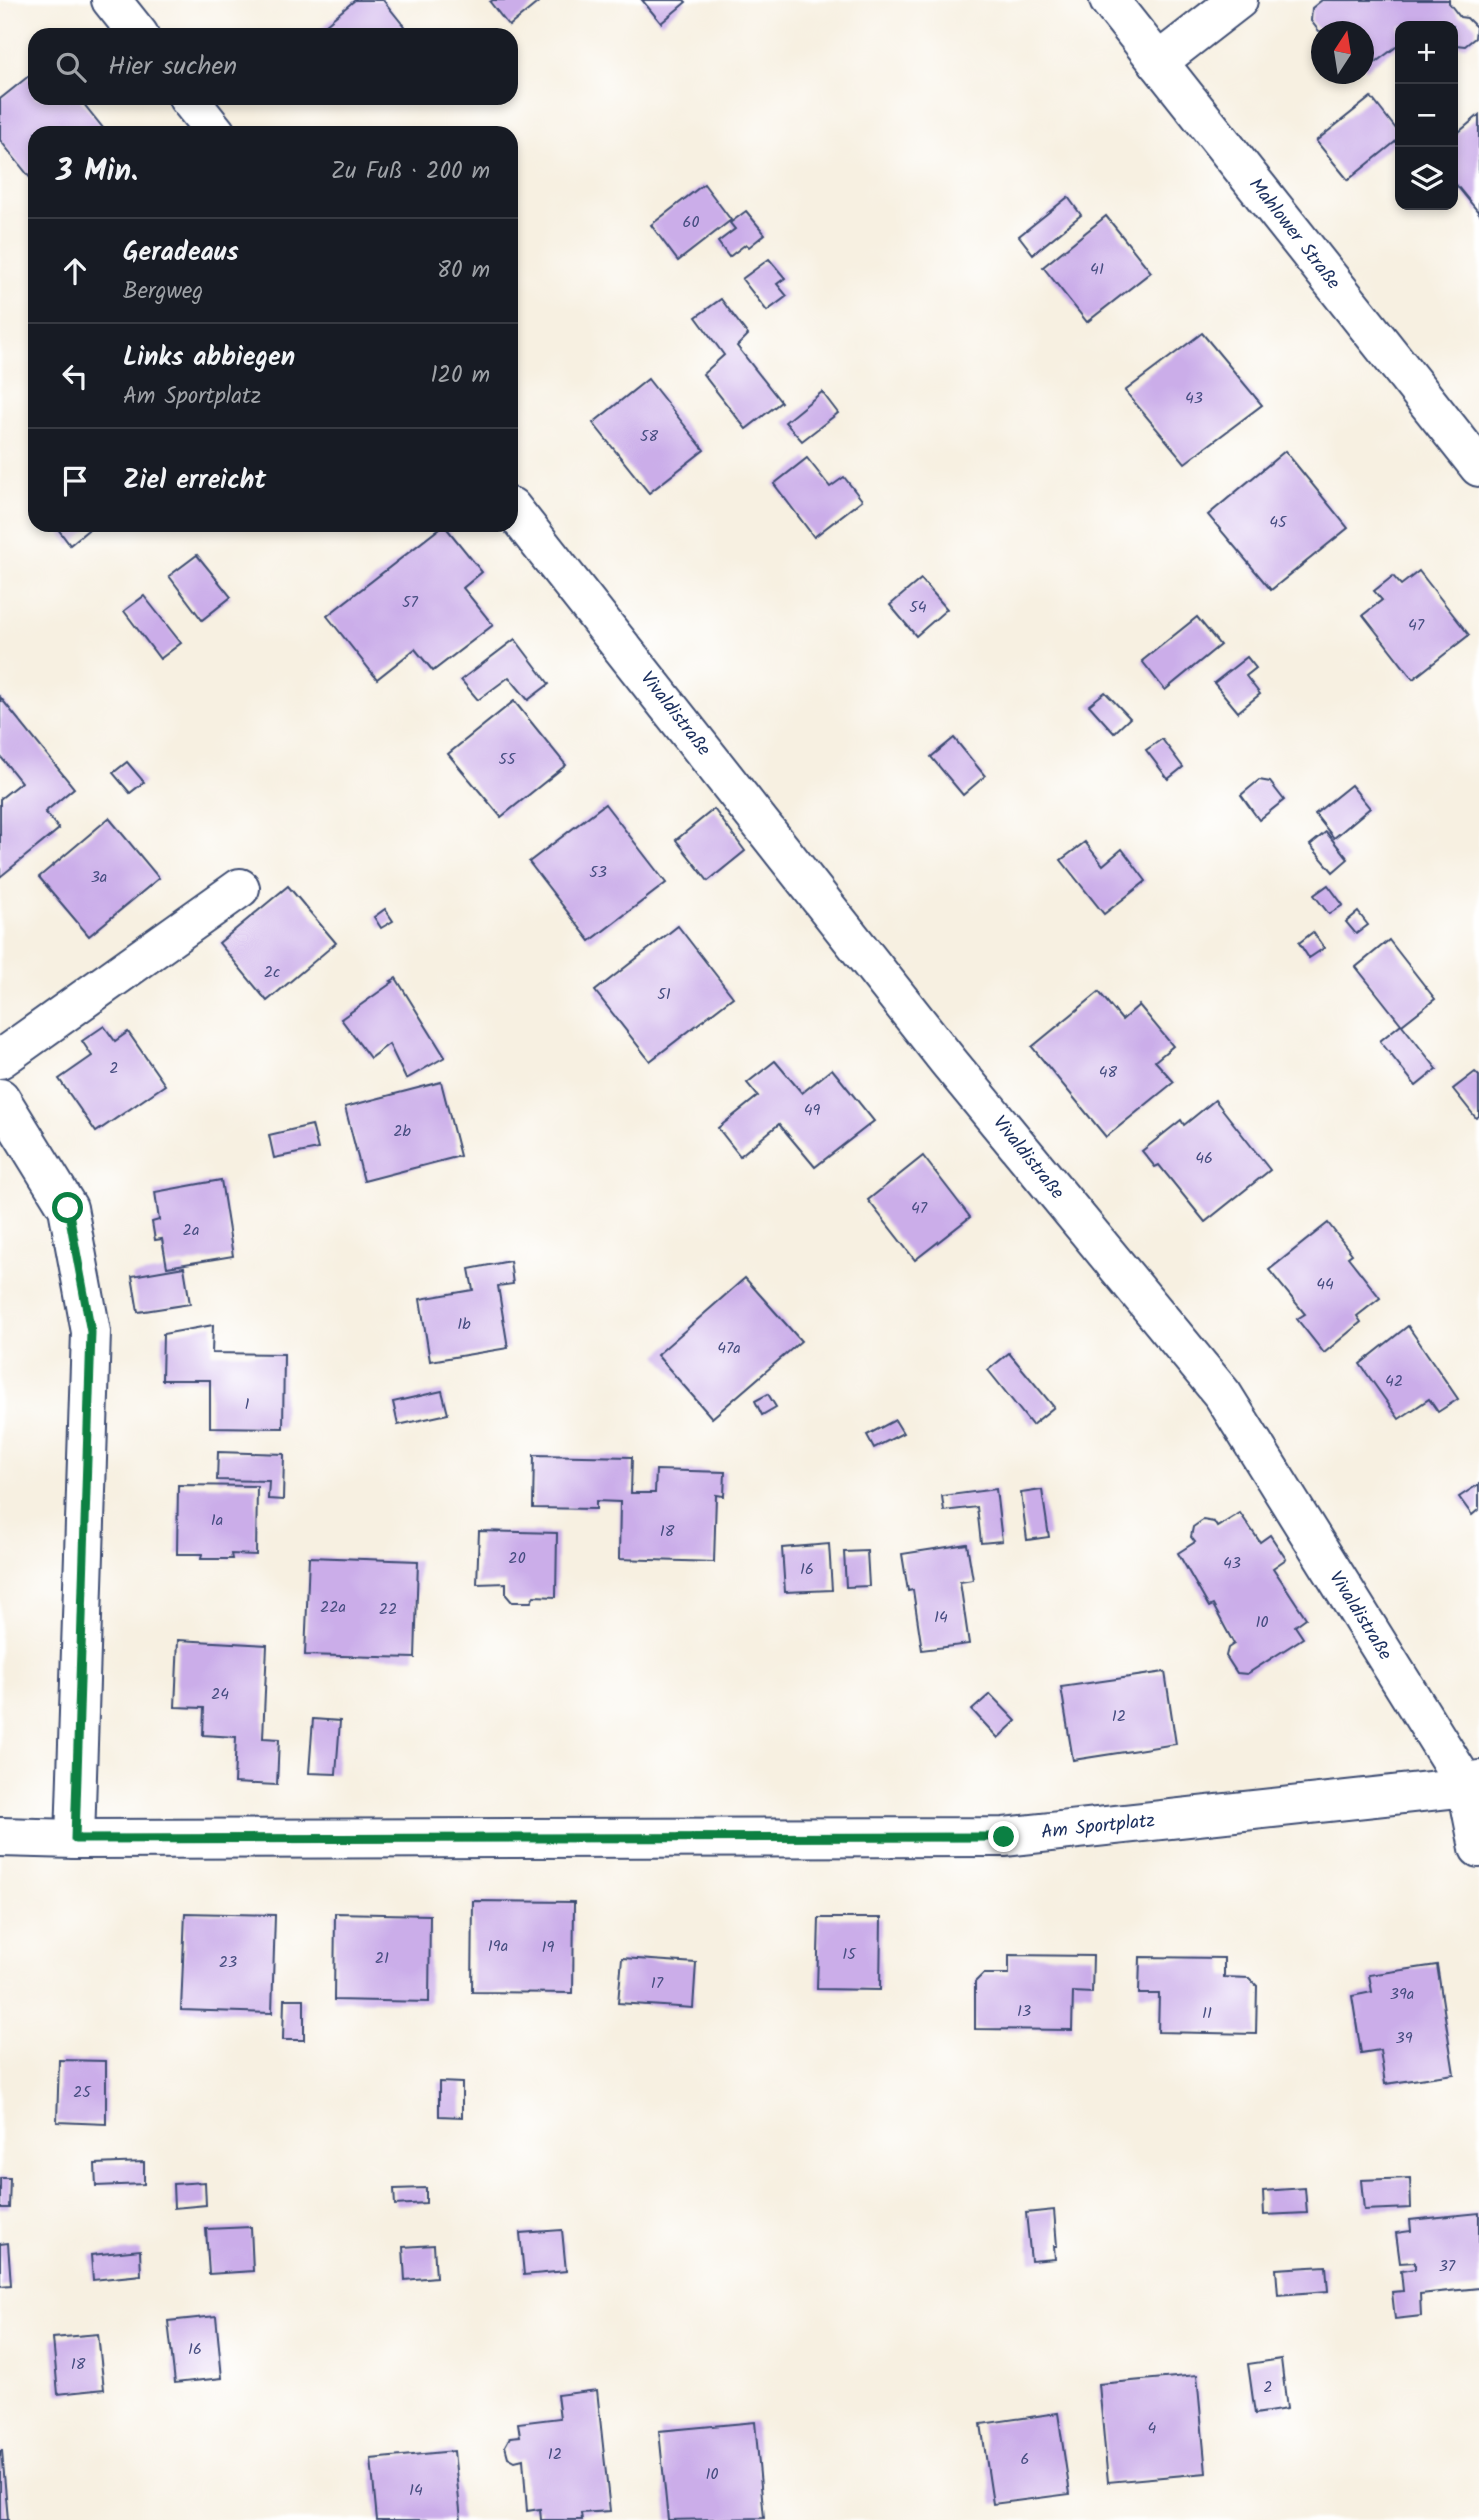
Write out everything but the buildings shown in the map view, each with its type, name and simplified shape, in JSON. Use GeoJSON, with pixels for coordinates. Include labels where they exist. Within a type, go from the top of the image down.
{"type":"FeatureCollection","features":[{"type":"Feature","properties":{"kind":"street"},"geometry":{"type":"LineString","coordinates":[[111,0],[133,28]]}},
{"type":"Feature","properties":{"kind":"street","name":"Mahlower Straße"},"geometry":{"type":"LineString","coordinates":[[1109,0],[1479,467]]}},
{"type":"Feature","properties":{"kind":"street"},"geometry":{"type":"LineString","coordinates":[[1158,62],[1238,0]]}},
{"type":"Feature","properties":{"kind":"street"},"geometry":{"type":"LineString","coordinates":[[194,105],[210,126]]}},
{"type":"Feature","properties":{"kind":"street","name":"Vivaldistraße"},"geometry":{"type":"LineString","coordinates":[[518,516],[948,1061],[1223,1395],[1473,1784],[1479,1848]]}},
{"type":"Feature","properties":{"kind":"street"},"geometry":{"type":"LineString","coordinates":[[0,1059],[240,888]]}},
{"type":"Feature","properties":{"kind":"street"},"geometry":{"type":"LineString","coordinates":[[0,1098],[68,1208],[91,1332],[75,1839]]}},
{"type":"Feature","properties":{"kind":"street","name":"Am Sportplatz"},"geometry":{"type":"LineString","coordinates":[[0,1837],[1004,1837],[1473,1784]]}},
{"type":"Feature","properties":{"kind":"route"},"geometry":{"type":"LineString","coordinates":[[68,1208],[91,1332],[75,1839],[1004,1837]]}}]}
